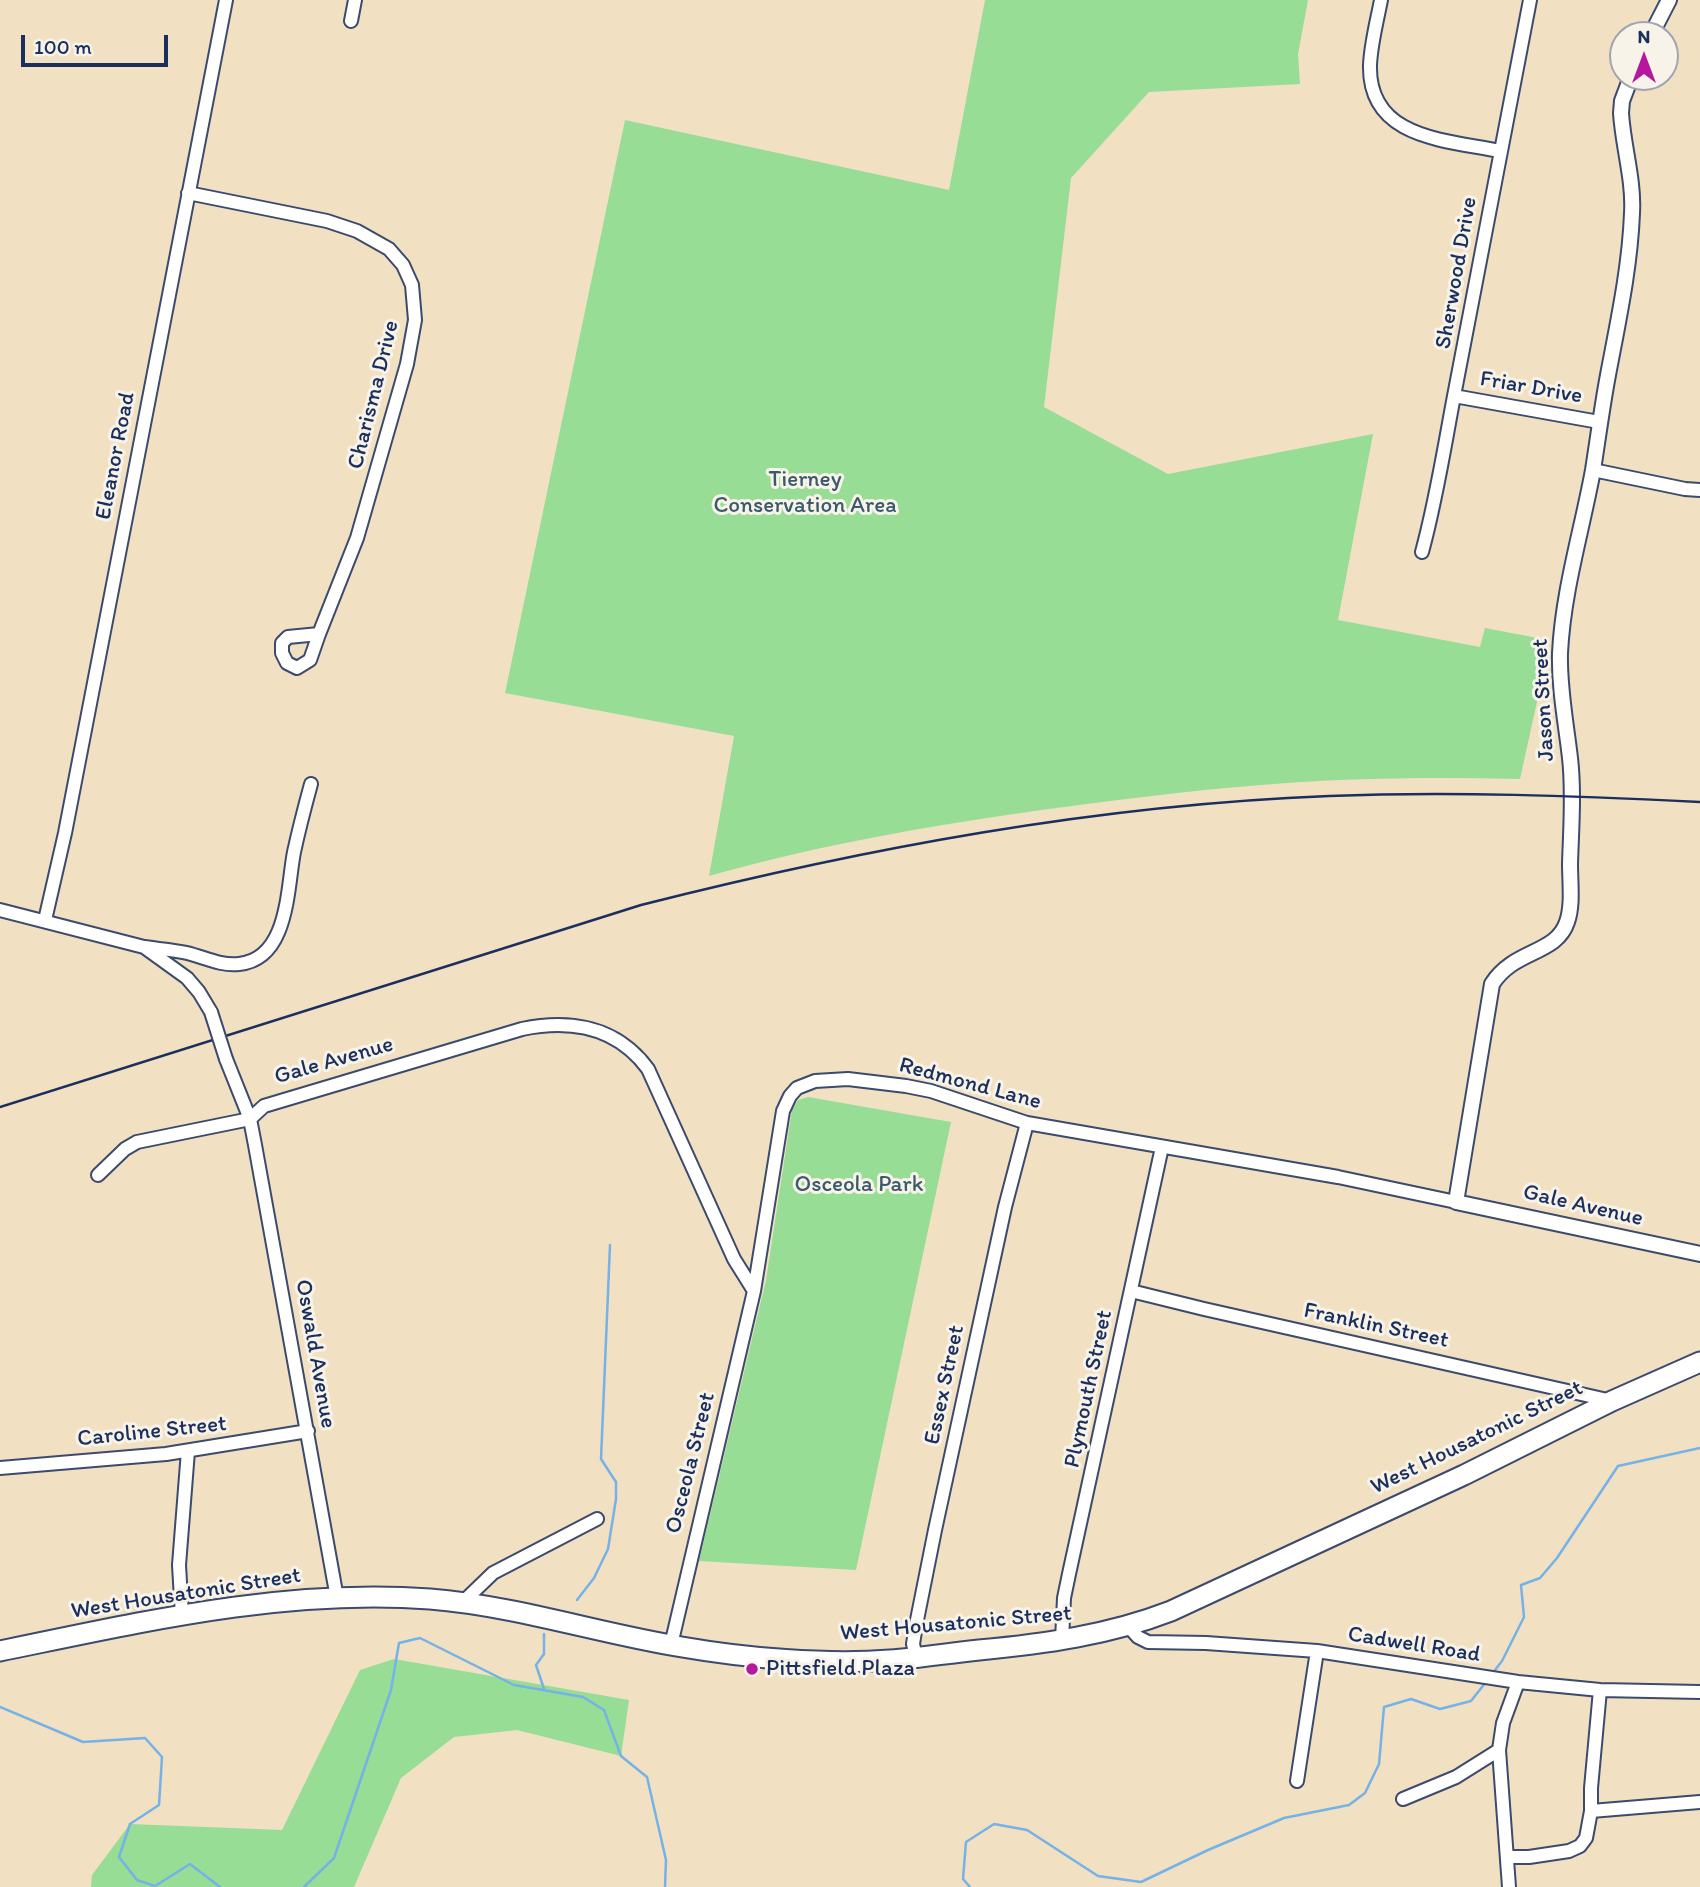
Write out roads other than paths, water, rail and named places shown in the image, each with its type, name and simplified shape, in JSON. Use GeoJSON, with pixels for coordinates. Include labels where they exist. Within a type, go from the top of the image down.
{"type":"FeatureCollection","features":[{"type":"Feature","properties":{"kind":"highway","name":"West Housatonic Street"},"geometry":{"type":"LineString","coordinates":[[0,1651],[181,1616],[258,1604],[337,1598],[463,1602],[713,1652],[819,1661],[876,1661],[1062,1640],[1128,1626],[1199,1598],[1464,1475],[1612,1401],[1700,1362]]}},
{"type":"Feature","properties":{"kind":"street","name":"Eleanor Road"},"geometry":{"type":"LineString","coordinates":[[45,920],[65,833],[226,0]]}},
{"type":"Feature","properties":{"kind":"street"},"geometry":{"type":"LineString","coordinates":[[351,22],[355,0]]}},
{"type":"Feature","properties":{"kind":"street"},"geometry":{"type":"LineString","coordinates":[[1381,0],[1370,67],[1375,96],[1383,109],[1395,123],[1413,132],[1500,151]]}},
{"type":"Feature","properties":{"kind":"street","name":"Sherwood Drive"},"geometry":{"type":"LineString","coordinates":[[1422,552],[1433,514],[1530,0]]}},
{"type":"Feature","properties":{"kind":"street"},"geometry":{"type":"LineString","coordinates":[[1658,21],[1669,0]]}},
{"type":"Feature","properties":{"kind":"street","name":"Jason Street"},"geometry":{"type":"LineString","coordinates":[[1456,1202],[1492,984],[1510,964],[1553,944],[1562,935],[1569,914],[1571,781],[1560,655],[1562,627],[1577,539],[1593,470],[1632,222],[1633,201],[1621,113],[1626,91]]}},
{"type":"Feature","properties":{"kind":"street","name":"Charisma Drive"},"geometry":{"type":"LineString","coordinates":[[188,193],[327,221],[357,230],[389,249],[403,265],[412,285],[415,320],[407,364],[356,538],[318,634]]}},
{"type":"Feature","properties":{"kind":"street","name":"Friar Drive"},"geometry":{"type":"LineString","coordinates":[[1454,396],[1600,422]]}},
{"type":"Feature","properties":{"kind":"street"},"geometry":{"type":"LineString","coordinates":[[1593,470],[1700,490]]}},
{"type":"Feature","properties":{"kind":"street"},"geometry":{"type":"LineString","coordinates":[[0,910],[144,947],[186,953],[229,964],[248,962],[265,951],[275,937],[284,915],[294,852],[311,784]]}},
{"type":"Feature","properties":{"kind":"street"},"geometry":{"type":"LineString","coordinates":[[144,947],[187,978],[200,992],[211,1012],[250,1119]]}},
{"type":"Feature","properties":{"kind":"street","name":"Gale Avenue"},"geometry":{"type":"LineString","coordinates":[[98,1175],[116,1156],[137,1142],[250,1119],[264,1106],[487,1038],[544,1025],[572,1025],[600,1032],[630,1049],[648,1069],[730,1252],[754,1291]]}},
{"type":"Feature","properties":{"kind":"street","name":"Redmond Lane"},"geometry":{"type":"LineString","coordinates":[[754,1291],[781,1116],[787,1101],[797,1088],[815,1081],[835,1079],[906,1086],[931,1091],[1027,1123],[1338,1177],[1456,1202]]}},
{"type":"Feature","properties":{"kind":"street","name":"Oswald Avenue"},"geometry":{"type":"LineString","coordinates":[[250,1119],[337,1598]]}},
{"type":"Feature","properties":{"kind":"street","name":"Essex Street"},"geometry":{"type":"LineString","coordinates":[[916,1657],[913,1644],[935,1530],[1003,1214],[1027,1123]]}},
{"type":"Feature","properties":{"kind":"street","name":"Plymouth Street"},"geometry":{"type":"LineString","coordinates":[[1062,1640],[1064,1598],[1162,1147]]}},
{"type":"Feature","properties":{"kind":"street","name":"Gale Avenue"},"geometry":{"type":"LineString","coordinates":[[1456,1202],[1700,1254]]}},
{"type":"Feature","properties":{"kind":"street","name":"Osceola Street"},"geometry":{"type":"LineString","coordinates":[[671,1645],[754,1291]]}},
{"type":"Feature","properties":{"kind":"street","name":"Franklin Street"},"geometry":{"type":"LineString","coordinates":[[1131,1291],[1204,1310],[1612,1401]]}},
{"type":"Feature","properties":{"kind":"street","name":"Caroline Street"},"geometry":{"type":"LineString","coordinates":[[0,1468],[188,1451],[308,1431]]}},
{"type":"Feature","properties":{"kind":"street"},"geometry":{"type":"LineString","coordinates":[[181,1616],[179,1565],[188,1451]]}},
{"type":"Feature","properties":{"kind":"street"},"geometry":{"type":"LineString","coordinates":[[463,1602],[493,1573],[597,1519]]}},
{"type":"Feature","properties":{"kind":"street","name":"Cadwell Road"},"geometry":{"type":"LineString","coordinates":[[1128,1626],[1138,1637],[1148,1642],[1317,1651],[1518,1682],[1600,1690],[1700,1692]]}},
{"type":"Feature","properties":{"kind":"street"},"geometry":{"type":"LineString","coordinates":[[1297,1781],[1317,1651]]}},
{"type":"Feature","properties":{"kind":"street"},"geometry":{"type":"LineString","coordinates":[[1509,1887],[1499,1750],[1503,1723],[1518,1682]]}},
{"type":"Feature","properties":{"kind":"street"},"geometry":{"type":"LineString","coordinates":[[1507,1857],[1569,1851],[1580,1846],[1586,1838],[1591,1811],[1592,1764],[1600,1690]]}},
{"type":"Feature","properties":{"kind":"street"},"geometry":{"type":"LineString","coordinates":[[1403,1799],[1456,1776],[1499,1750]]}},
{"type":"Feature","properties":{"kind":"street"},"geometry":{"type":"LineString","coordinates":[[1591,1811],[1700,1802]]}},
{"type":"Feature","properties":{"kind":"waterway"},"geometry":{"type":"LineString","coordinates":[[577,1600],[594,1578],[608,1549],[616,1499],[616,1482],[601,1459],[610,1245]]}},
{"type":"Feature","properties":{"kind":"waterway"},"geometry":{"type":"LineString","coordinates":[[1492,1674],[1502,1661],[1524,1617],[1521,1585],[1540,1578],[1557,1558],[1618,1466],[1700,1448]]}},
{"type":"Feature","properties":{"kind":"waterway"},"geometry":{"type":"LineString","coordinates":[[544,1634],[544,1654],[536,1665],[544,1689]]}},
{"type":"Feature","properties":{"kind":"waterway"},"geometry":{"type":"LineString","coordinates":[[304,1887],[334,1858],[391,1690],[399,1643],[420,1638],[514,1685],[583,1697],[604,1710],[621,1756],[647,1777],[666,1860],[665,1887]]}},
{"type":"Feature","properties":{"kind":"waterway"},"geometry":{"type":"LineString","coordinates":[[970,1887],[963,1879],[966,1842],[994,1824],[1027,1830],[1098,1876],[1141,1882],[1284,1818],[1349,1805],[1365,1793],[1379,1764],[1384,1707],[1411,1699],[1440,1709],[1471,1701],[1486,1682]]}},
{"type":"Feature","properties":{"kind":"waterway"},"geometry":{"type":"LineString","coordinates":[[0,1707],[83,1742],[145,1738],[162,1757],[159,1805],[130,1824],[119,1857],[137,1880],[155,1886],[190,1864],[220,1887]]}},
{"type":"Feature","properties":{"kind":"railway"},"geometry":{"type":"LineString","coordinates":[[0,1107],[641,905],[811,865],[982,832],[1155,809],[1329,796],[1468,794],[1700,802]]}},
{"type":"Feature","properties":{"kind":"place","name":"Pittsfield Plaza"},"geometry":{"type":"Point","coordinates":[752,1669]}},
{"type":"Feature","properties":{"kind":"park label","name":"Tierney Conservation Area"},"geometry":{"type":"Point","coordinates":[805,493]}},
{"type":"Feature","properties":{"kind":"park label","name":"Osceola Park"},"geometry":{"type":"Point","coordinates":[859,1185]}}]}
